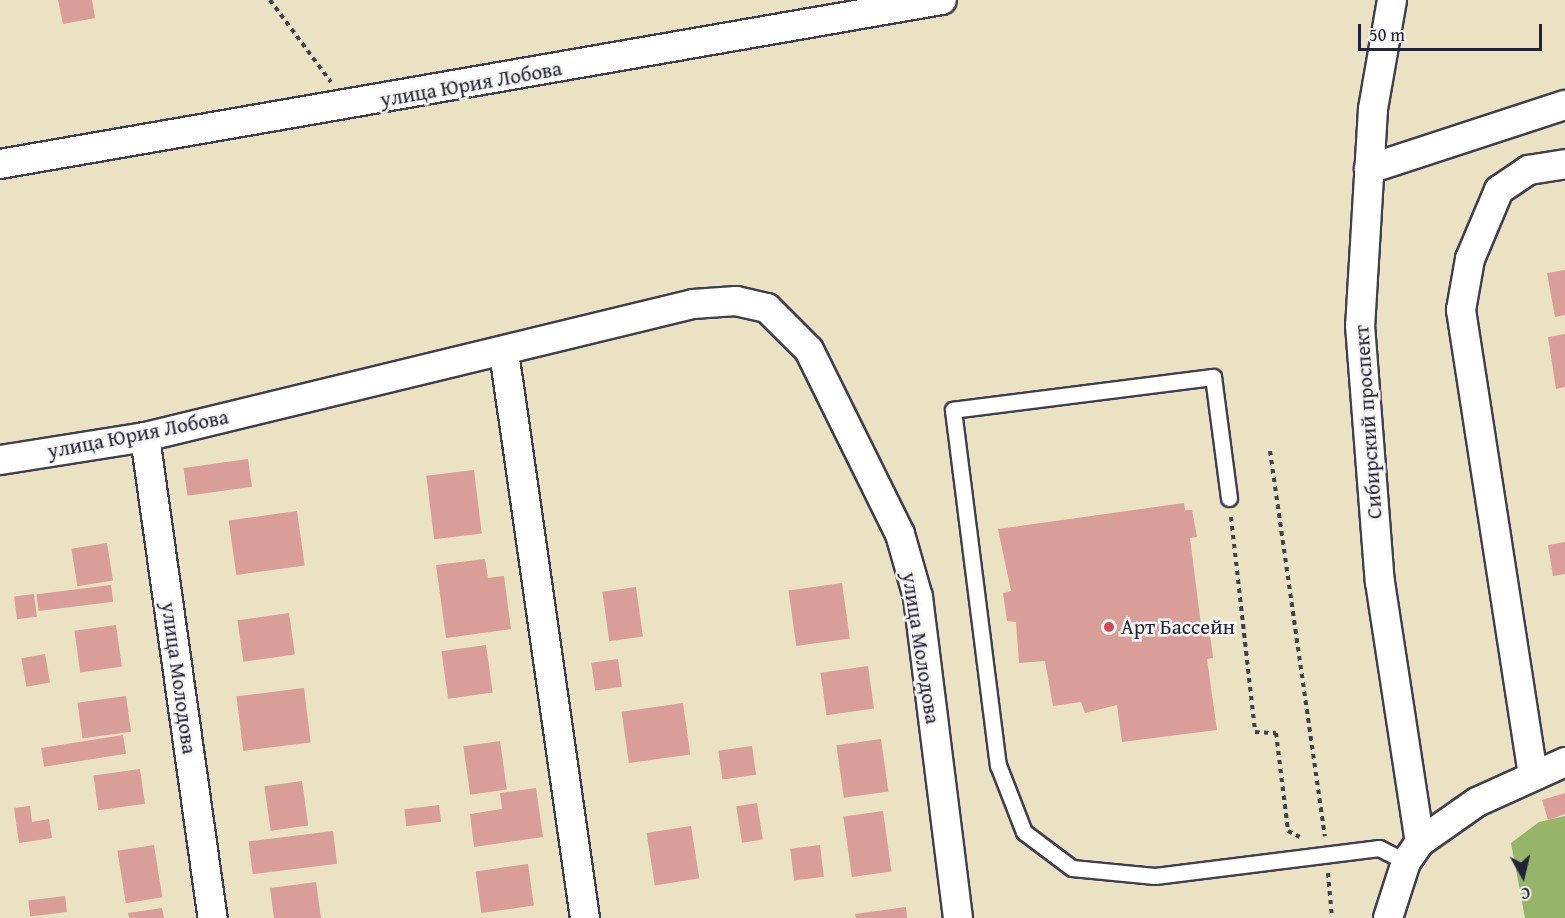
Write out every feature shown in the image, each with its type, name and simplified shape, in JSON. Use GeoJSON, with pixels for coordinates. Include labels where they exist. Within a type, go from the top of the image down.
{"type":"FeatureCollection","features":[{"type":"Feature","properties":{"kind":"street","name":"улица Юрия Лобова"},"geometry":{"type":"LineString","coordinates":[[0,164],[345,106],[942,0]]}},
{"type":"Feature","properties":{"kind":"street","name":"Сибирский проспект"},"geometry":{"type":"LineString","coordinates":[[1388,918],[1413,852],[1383,604],[1362,374],[1360,296],[1376,83],[1392,0]]}},
{"type":"Feature","properties":{"kind":"street"},"geometry":{"type":"LineString","coordinates":[[1369,169],[1565,105]]}},
{"type":"Feature","properties":{"kind":"street"},"geometry":{"type":"LineString","coordinates":[[1533,775],[1461,310],[1483,219],[1499,190],[1529,170],[1565,164]]}},
{"type":"Feature","properties":{"kind":"street","name":"улица Юрия Лобова"},"geometry":{"type":"LineString","coordinates":[[0,460],[146,437],[504,352],[693,304],[736,301],[767,308]]}},
{"type":"Feature","properties":{"kind":"street","name":"улица Молодова"},"geometry":{"type":"LineString","coordinates":[[767,308],[809,350],[900,534],[918,597],[958,918]]}},
{"type":"Feature","properties":{"kind":"street"},"geometry":{"type":"LineString","coordinates":[[504,352],[585,918]]}},
{"type":"Feature","properties":{"kind":"street","name":"улица Молодова"},"geometry":{"type":"LineString","coordinates":[[146,437],[213,918]]}},
{"type":"Feature","properties":{"kind":"street"},"geometry":{"type":"LineString","coordinates":[[1413,852],[1445,820],[1533,775],[1565,762]]}},
{"type":"Feature","properties":{"kind":"lane"},"geometry":{"type":"LineString","coordinates":[[1229,498],[1214,377],[953,410],[998,765],[1024,832],[1072,868],[1155,876],[1378,848],[1413,852]]}},
{"type":"Feature","properties":{"kind":"path"},"geometry":{"type":"LineString","coordinates":[[270,0],[317,57],[345,106]]}},
{"type":"Feature","properties":{"kind":"path"},"geometry":{"type":"LineString","coordinates":[[1270,451],[1325,837],[1332,918]]}},
{"type":"Feature","properties":{"kind":"path"},"geometry":{"type":"LineString","coordinates":[[1229,498],[1256,732],[1276,733],[1288,831],[1303,839],[1325,837]]}},
{"type":"Feature","properties":{"kind":"green space"},"geometry":{"type":"Polygon","coordinates":[[[1565,816],[1565,918],[1525,918],[1511,843],[1539,822],[1565,816]]]}},
{"type":"Feature","properties":{"kind":"building"},"geometry":{"type":"Polygon","coordinates":[[[58,0],[92,0],[95,18],[63,24],[58,0]]]}},
{"type":"Feature","properties":{"kind":"building"},"geometry":{"type":"Polygon","coordinates":[[[1565,270],[1565,315],[1555,317],[1547,273],[1565,270]]]}},
{"type":"Feature","properties":{"kind":"building"},"geometry":{"type":"Polygon","coordinates":[[[1565,334],[1565,387],[1556,389],[1548,337],[1565,334]]]}},
{"type":"Feature","properties":{"kind":"building"},"geometry":{"type":"Polygon","coordinates":[[[248,459],[252,487],[188,496],[184,468],[248,459]]]}},
{"type":"Feature","properties":{"kind":"building"},"geometry":{"type":"Polygon","coordinates":[[[474,470],[482,534],[434,539],[426,476],[474,470]]]}},
{"type":"Feature","properties":{"kind":"building","name":"Арт Бассейн"},"geometry":{"type":"Polygon","coordinates":[[[1184,503],[1185,510],[1192,510],[1197,537],[1190,538],[1202,633],[1210,633],[1213,658],[1207,659],[1217,730],[1122,742],[1117,705],[1085,713],[1081,702],[1053,706],[1045,661],[1019,663],[1016,622],[1007,621],[1003,593],[1011,591],[998,529],[1184,503]]]}},
{"type":"Feature","properties":{"kind":"building"},"geometry":{"type":"Polygon","coordinates":[[[297,511],[305,565],[236,575],[229,521],[297,511]]]}},
{"type":"Feature","properties":{"kind":"building"},"geometry":{"type":"Polygon","coordinates":[[[1565,542],[1565,574],[1553,576],[1548,545],[1565,542]]]}},
{"type":"Feature","properties":{"kind":"building"},"geometry":{"type":"Polygon","coordinates":[[[107,543],[113,581],[77,586],[71,549],[107,543]]]}},
{"type":"Feature","properties":{"kind":"building"},"geometry":{"type":"Polygon","coordinates":[[[485,559],[488,578],[504,576],[511,629],[446,638],[436,565],[485,559]]]}},
{"type":"Feature","properties":{"kind":"building"},"geometry":{"type":"Polygon","coordinates":[[[842,583],[850,638],[796,646],[789,591],[842,583]]]}},
{"type":"Feature","properties":{"kind":"building"},"geometry":{"type":"Polygon","coordinates":[[[111,585],[113,602],[39,611],[37,594],[111,585]]]}},
{"type":"Feature","properties":{"kind":"building"},"geometry":{"type":"Polygon","coordinates":[[[636,587],[643,637],[609,641],[602,592],[636,587]]]}},
{"type":"Feature","properties":{"kind":"building"},"geometry":{"type":"Polygon","coordinates":[[[34,594],[37,617],[17,619],[14,596],[34,594]]]}},
{"type":"Feature","properties":{"kind":"building"},"geometry":{"type":"Polygon","coordinates":[[[289,613],[295,655],[243,662],[238,620],[289,613]]]}},
{"type":"Feature","properties":{"kind":"building"},"geometry":{"type":"Polygon","coordinates":[[[116,625],[122,667],[80,672],[74,631],[116,625]]]}},
{"type":"Feature","properties":{"kind":"building"},"geometry":{"type":"Polygon","coordinates":[[[486,645],[493,693],[448,699],[441,651],[486,645]]]}},
{"type":"Feature","properties":{"kind":"building"},"geometry":{"type":"Polygon","coordinates":[[[45,654],[50,683],[26,687],[21,658],[45,654]]]}},
{"type":"Feature","properties":{"kind":"building"},"geometry":{"type":"Polygon","coordinates":[[[618,659],[622,687],[595,690],[591,663],[618,659]]]}},
{"type":"Feature","properties":{"kind":"building"},"geometry":{"type":"Polygon","coordinates":[[[868,666],[874,709],[826,715],[820,673],[868,666]]]}},
{"type":"Feature","properties":{"kind":"building"},"geometry":{"type":"Polygon","coordinates":[[[304,688],[311,743],[243,751],[237,696],[304,688]]]}},
{"type":"Feature","properties":{"kind":"building"},"geometry":{"type":"Polygon","coordinates":[[[126,696],[131,732],[82,738],[77,703],[126,696]]]}},
{"type":"Feature","properties":{"kind":"building"},"geometry":{"type":"Polygon","coordinates":[[[683,703],[690,754],[629,763],[622,712],[683,703]]]}},
{"type":"Feature","properties":{"kind":"building"},"geometry":{"type":"Polygon","coordinates":[[[123,735],[126,754],[44,767],[41,748],[123,735]]]}},
{"type":"Feature","properties":{"kind":"building"},"geometry":{"type":"Polygon","coordinates":[[[881,739],[888,791],[844,798],[836,745],[881,739]]]}},
{"type":"Feature","properties":{"kind":"building"},"geometry":{"type":"Polygon","coordinates":[[[500,741],[507,790],[470,795],[463,746],[500,741]]]}},
{"type":"Feature","properties":{"kind":"building"},"geometry":{"type":"Polygon","coordinates":[[[752,746],[756,775],[722,779],[718,751],[752,746]]]}},
{"type":"Feature","properties":{"kind":"building"},"geometry":{"type":"Polygon","coordinates":[[[140,769],[145,804],[98,810],[93,776],[140,769]]]}},
{"type":"Feature","properties":{"kind":"building"},"geometry":{"type":"Polygon","coordinates":[[[302,781],[308,826],[271,831],[264,786],[302,781]]]}},
{"type":"Feature","properties":{"kind":"building"},"geometry":{"type":"Polygon","coordinates":[[[536,788],[543,837],[474,847],[470,814],[502,809],[500,793],[536,788]]]}},
{"type":"Feature","properties":{"kind":"building"},"geometry":{"type":"Polygon","coordinates":[[[1565,793],[1565,814],[1548,820],[1542,800],[1565,793]]]}},
{"type":"Feature","properties":{"kind":"building"},"geometry":{"type":"Polygon","coordinates":[[[757,803],[763,840],[742,843],[736,806],[757,803]]]}},
{"type":"Feature","properties":{"kind":"building"},"geometry":{"type":"Polygon","coordinates":[[[439,805],[441,822],[406,826],[404,809],[439,805]]]}},
{"type":"Feature","properties":{"kind":"building"},"geometry":{"type":"Polygon","coordinates":[[[30,806],[32,822],[49,819],[52,838],[19,843],[14,808],[30,806]]]}},
{"type":"Feature","properties":{"kind":"building"},"geometry":{"type":"Polygon","coordinates":[[[883,811],[891,871],[852,877],[843,817],[883,811]]]}},
{"type":"Feature","properties":{"kind":"building"},"geometry":{"type":"Polygon","coordinates":[[[691,826],[699,878],[655,885],[647,833],[691,826]]]}},
{"type":"Feature","properties":{"kind":"building"},"geometry":{"type":"Polygon","coordinates":[[[333,831],[337,864],[253,874],[249,841],[333,831]]]}},
{"type":"Feature","properties":{"kind":"building"},"geometry":{"type":"Polygon","coordinates":[[[154,845],[162,897],[126,903],[117,851],[154,845]]]}},
{"type":"Feature","properties":{"kind":"building"},"geometry":{"type":"Polygon","coordinates":[[[820,845],[824,877],[794,880],[790,849],[820,845]]]}},
{"type":"Feature","properties":{"kind":"building"},"geometry":{"type":"Polygon","coordinates":[[[528,864],[534,906],[481,913],[476,871],[528,864]]]}},
{"type":"Feature","properties":{"kind":"building"},"geometry":{"type":"Polygon","coordinates":[[[316,882],[321,918],[274,918],[270,888],[316,882]]]}},
{"type":"Feature","properties":{"kind":"building"},"geometry":{"type":"Polygon","coordinates":[[[65,896],[67,912],[30,916],[28,901],[65,896]]]}},
{"type":"Feature","properties":{"kind":"building"},"geometry":{"type":"Polygon","coordinates":[[[906,907],[907,918],[856,918],[855,914],[906,907]]]}},
{"type":"Feature","properties":{"kind":"building"},"geometry":{"type":"Polygon","coordinates":[[[162,908],[164,918],[129,918],[128,913],[162,908]]]}},
{"type":"Feature","properties":{"kind":"place","name":"Арт Бассейн"},"geometry":{"type":"Point","coordinates":[1109,627]}}]}
